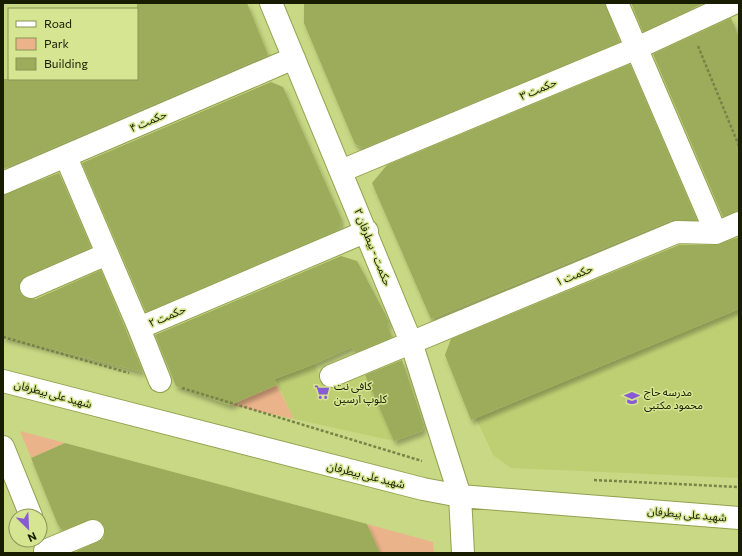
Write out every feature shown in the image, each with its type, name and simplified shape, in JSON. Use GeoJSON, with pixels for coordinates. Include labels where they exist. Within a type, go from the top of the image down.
{"type":"FeatureCollection","features":[{"type":"Feature","properties":{"kind":"street","name":"حکمت - بیطرفان ۲"},"geometry":{"type":"LineString","coordinates":[[271,3],[367,231],[411,342],[460,496],[463,553]]}},
{"type":"Feature","properties":{"kind":"street"},"geometry":{"type":"LineString","coordinates":[[617,3],[716,233]]}},
{"type":"Feature","properties":{"kind":"street","name":"حکمت ۳"},"geometry":{"type":"LineString","coordinates":[[341,171],[637,48],[688,23],[734,3]]}},
{"type":"Feature","properties":{"kind":"street"},"geometry":{"type":"LineString","coordinates":[[738,3],[739,7]]}},
{"type":"Feature","properties":{"kind":"street","name":"حکمت ۴"},"geometry":{"type":"LineString","coordinates":[[3,183],[294,58]]}},
{"type":"Feature","properties":{"kind":"street","name":"حکمت ۲"},"geometry":{"type":"LineString","coordinates":[[66,157],[139,328],[367,231]]}},
{"type":"Feature","properties":{"kind":"street","name":"حکمت ۱"},"geometry":{"type":"LineString","coordinates":[[331,376],[677,232],[716,233],[739,223]]}},
{"type":"Feature","properties":{"kind":"street"},"geometry":{"type":"LineString","coordinates":[[32,287],[107,254]]}},
{"type":"Feature","properties":{"kind":"street"},"geometry":{"type":"LineString","coordinates":[[139,328],[160,382]]}},
{"type":"Feature","properties":{"kind":"street","name":"شهید علی بیطرفان"},"geometry":{"type":"LineString","coordinates":[[3,381],[357,474],[460,496],[739,518]]}},
{"type":"Feature","properties":{"kind":"street"},"geometry":{"type":"LineString","coordinates":[[5,456],[28,508]]}},
{"type":"Feature","properties":{"kind":"street"},"geometry":{"type":"LineString","coordinates":[[48,546],[93,530]]}},
{"type":"Feature","properties":{"kind":"path"},"geometry":{"type":"LineString","coordinates":[[688,23],[739,146]]}},
{"type":"Feature","properties":{"kind":"path"},"geometry":{"type":"LineString","coordinates":[[3,337],[160,382],[452,470]]}},
{"type":"Feature","properties":{"kind":"path"},"geometry":{"type":"LineString","coordinates":[[592,480],[739,487]]}},
{"type":"Feature","properties":{"kind":"shaded area","name":"مدرسه حاج محمود مکتبی"},"geometry":{"type":"Polygon","coordinates":[[[739,309],[739,478],[511,468],[493,455],[476,418],[739,309]]]}},
{"type":"Feature","properties":{"kind":"shaded area"},"geometry":{"type":"Polygon","coordinates":[[[359,362],[394,441],[294,419],[275,379],[314,364],[321,377],[359,362]]]}},
{"type":"Feature","properties":{"kind":"green space"},"geometry":{"type":"Polygon","coordinates":[[[277,385],[294,419],[230,405],[277,385]]]}},
{"type":"Feature","properties":{"kind":"green space"},"geometry":{"type":"Polygon","coordinates":[[[20,431],[65,443],[31,458],[20,431]]]}},
{"type":"Feature","properties":{"kind":"green space"},"geometry":{"type":"Polygon","coordinates":[[[367,524],[433,542],[434,553],[380,553],[367,524]]]}},
{"type":"Feature","properties":{"kind":"building"},"geometry":{"type":"Polygon","coordinates":[[[137,3],[247,3],[268,55],[3,169],[3,79],[138,80],[137,3]]]}},
{"type":"Feature","properties":{"kind":"building"},"geometry":{"type":"Polygon","coordinates":[[[304,3],[605,3],[620,42],[364,148],[355,144],[304,23],[304,3]]]}},
{"type":"Feature","properties":{"kind":"building"},"geometry":{"type":"Polygon","coordinates":[[[631,3],[704,3],[643,32],[631,3]]]}},
{"type":"Feature","properties":{"kind":"building"},"geometry":{"type":"Polygon","coordinates":[[[731,18],[739,37],[739,211],[723,217],[653,54],[731,18]]]}},
{"type":"Feature","properties":{"kind":"building"},"geometry":{"type":"Polygon","coordinates":[[[630,64],[697,220],[672,220],[431,319],[372,183],[387,165],[630,64]]]}},
{"type":"Feature","properties":{"kind":"building"},"geometry":{"type":"Polygon","coordinates":[[[271,82],[283,87],[341,218],[340,229],[146,312],[82,163],[271,82]]]}},
{"type":"Feature","properties":{"kind":"building"},"geometry":{"type":"Polygon","coordinates":[[[59,173],[91,247],[26,276],[21,280],[19,292],[24,297],[36,299],[101,270],[143,372],[3,337],[3,195],[59,173]]]}},
{"type":"Feature","properties":{"kind":"building"},"geometry":{"type":"Polygon","coordinates":[[[739,237],[739,309],[471,420],[445,355],[451,339],[679,245],[716,245],[739,237]]]}},
{"type":"Feature","properties":{"kind":"building"},"geometry":{"type":"Polygon","coordinates":[[[341,256],[357,261],[389,321],[388,327],[392,337],[355,353],[352,347],[307,367],[274,379],[277,385],[230,405],[176,386],[155,335],[341,256]]]}},
{"type":"Feature","properties":{"kind":"building"},"geometry":{"type":"Polygon","coordinates":[[[402,360],[424,425],[422,431],[394,441],[365,375],[402,360]]]}},
{"type":"Feature","properties":{"kind":"building"},"geometry":{"type":"Polygon","coordinates":[[[65,443],[367,524],[380,553],[73,553],[103,539],[105,532],[104,526],[100,521],[94,519],[63,530],[58,525],[31,458],[65,443]]]}},
{"type":"Feature","properties":{"kind":"place","name":"کافی نت کلوپ آرسین"},"geometry":{"type":"Point","coordinates":[322,392]}},
{"type":"Feature","properties":{"kind":"place","name":"مدرسه حاج محمود مکتبی"},"geometry":{"type":"Point","coordinates":[632,398]}}]}
